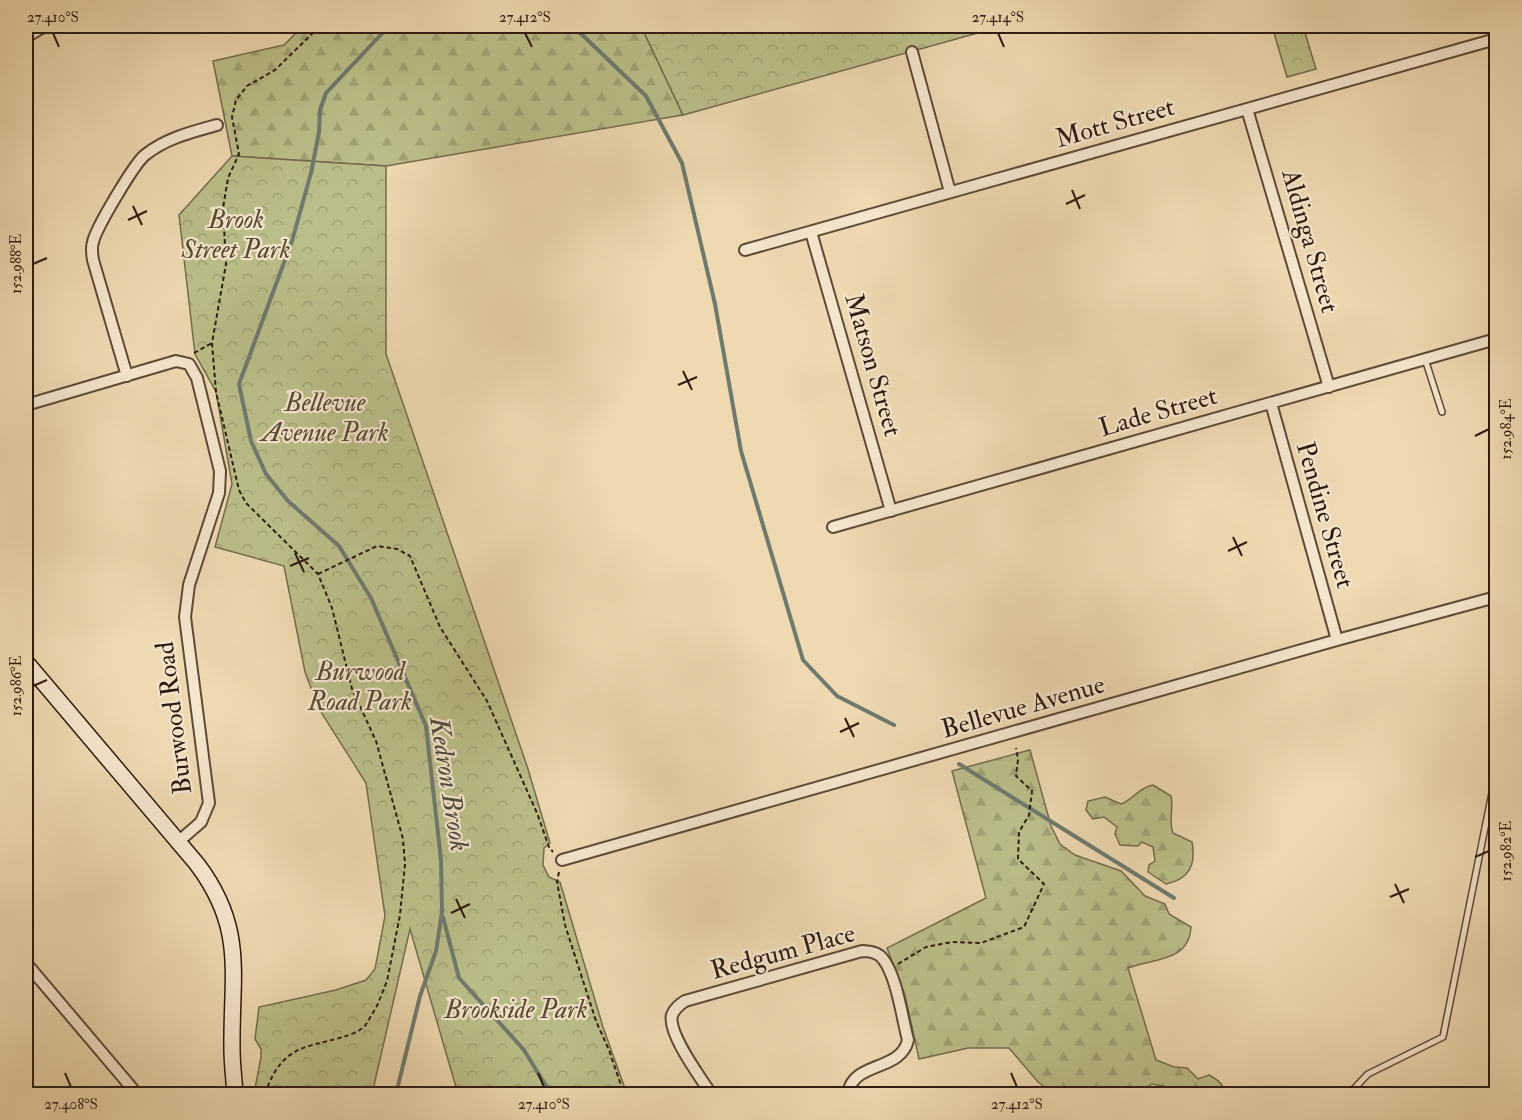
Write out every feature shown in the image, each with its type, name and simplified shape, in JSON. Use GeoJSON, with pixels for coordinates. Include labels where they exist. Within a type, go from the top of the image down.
{"type":"FeatureCollection","features":[{"type":"Feature","properties":{"kind":"street"},"geometry":{"type":"LineString","coordinates":[[26,37],[45,26]]}},
{"type":"Feature","properties":{"kind":"street","name":"Mott Street"},"geometry":{"type":"LineString","coordinates":[[746,250],[1497,39]]}},
{"type":"Feature","properties":{"kind":"street"},"geometry":{"type":"LineString","coordinates":[[912,52],[951,192]]}},
{"type":"Feature","properties":{"kind":"street","name":"Aldinga Street"},"geometry":{"type":"LineString","coordinates":[[1247,109],[1329,387]]}},
{"type":"Feature","properties":{"kind":"street"},"geometry":{"type":"LineString","coordinates":[[127,376],[93,260],[91,250],[94,237],[134,168],[145,155],[176,138],[217,125]]}},
{"type":"Feature","properties":{"kind":"street","name":"Matson Street"},"geometry":{"type":"LineString","coordinates":[[811,232],[891,511]]}},
{"type":"Feature","properties":{"kind":"street","name":"Lade Street"},"geometry":{"type":"LineString","coordinates":[[833,527],[1497,339]]}},
{"type":"Feature","properties":{"kind":"street"},"geometry":{"type":"LineString","coordinates":[[26,405],[176,361],[189,363]]}},
{"type":"Feature","properties":{"kind":"street","name":"Burwood Road"},"geometry":{"type":"LineString","coordinates":[[178,842],[201,822],[209,803],[185,617],[189,585],[220,481],[206,409],[197,378],[189,363]]}},
{"type":"Feature","properties":{"kind":"street","name":"Pendine Street"},"geometry":{"type":"LineString","coordinates":[[1271,403],[1337,640]]}},
{"type":"Feature","properties":{"kind":"street","name":"Bellevue Avenue"},"geometry":{"type":"LineString","coordinates":[[562,861],[1337,640],[1497,597]]}},
{"type":"Feature","properties":{"kind":"street"},"geometry":{"type":"LineString","coordinates":[[26,662],[211,884],[229,922],[234,962],[232,1050],[235,1095]]}},
{"type":"Feature","properties":{"kind":"street","name":"Redgum Place"},"geometry":{"type":"LineString","coordinates":[[711,1095],[675,1035],[672,1016],[677,1007],[685,1001],[862,951],[876,953],[883,958],[890,973],[908,1040],[906,1047],[892,1060],[859,1074],[853,1080],[848,1095]]}},
{"type":"Feature","properties":{"kind":"street"},"geometry":{"type":"LineString","coordinates":[[26,963],[137,1095]]}},
{"type":"Feature","properties":{"kind":"street"},"geometry":{"type":"LineString","coordinates":[[224,1095],[232,1050]]}},
{"type":"Feature","properties":{"kind":"lane"},"geometry":{"type":"LineString","coordinates":[[1425,359],[1442,412]]}},
{"type":"Feature","properties":{"kind":"lane"},"geometry":{"type":"LineString","coordinates":[[1349,1095],[1368,1074],[1443,1037],[1497,773]]}},
{"type":"Feature","properties":{"kind":"path"},"geometry":{"type":"LineString","coordinates":[[265,1095],[278,1069],[290,1052],[348,1036],[365,1026],[377,1006],[387,981],[405,864],[403,839],[376,741],[352,689],[332,608],[318,574],[246,503],[239,490],[216,392],[212,343],[226,264],[223,208],[228,178],[239,154],[232,117],[236,100],[247,86],[275,70],[320,26]]}},
{"type":"Feature","properties":{"kind":"path"},"geometry":{"type":"LineString","coordinates":[[189,363],[195,352],[212,343]]}},
{"type":"Feature","properties":{"kind":"path"},"geometry":{"type":"LineString","coordinates":[[318,574],[369,548],[383,545],[410,556],[415,564],[440,627],[487,701],[537,813],[549,847],[562,861],[557,882],[565,925],[596,1021],[609,1050],[624,1095]]}},
{"type":"Feature","properties":{"kind":"path"},"geometry":{"type":"LineString","coordinates":[[890,973],[896,965],[926,947],[952,942],[981,943],[1024,927],[1044,884],[1018,859],[1019,832],[1029,814],[1032,791],[1016,776],[1018,759],[1016,748]]}},
{"type":"Feature","properties":{"kind":"green space"},"geometry":{"type":"Polygon","coordinates":[[[303,26],[641,26],[683,115],[386,166],[232,156],[213,61],[284,45],[303,26]]]}},
{"type":"Feature","properties":{"kind":"green space"},"geometry":{"type":"Polygon","coordinates":[[[641,26],[1003,26],[683,115],[641,26]]]}},
{"type":"Feature","properties":{"kind":"green space"},"geometry":{"type":"Polygon","coordinates":[[[1272,26],[1303,26],[1316,69],[1287,77],[1272,26]]]}},
{"type":"Feature","properties":{"kind":"green space"},"geometry":{"type":"Polygon","coordinates":[[[232,156],[386,166],[386,354],[528,769],[550,843],[544,848],[543,865],[549,877],[560,882],[603,1027],[627,1094],[458,1094],[410,929],[372,1094],[254,1094],[261,1057],[261,1049],[255,1039],[259,1007],[336,990],[366,980],[375,969],[385,916],[366,783],[319,709],[305,672],[284,566],[215,547],[232,484],[216,392],[195,354],[179,215],[232,156]]]}},
{"type":"Feature","properties":{"kind":"green space"},"geometry":{"type":"Polygon","coordinates":[[[1030,750],[1051,826],[1060,844],[1075,855],[1121,871],[1145,896],[1165,904],[1169,914],[1191,927],[1189,938],[1177,953],[1128,968],[1156,1060],[1174,1067],[1187,1068],[1198,1079],[1209,1075],[1215,1078],[1223,1088],[1224,1094],[1182,1094],[1168,1087],[1152,1084],[1137,1094],[1054,1094],[1038,1082],[1009,1048],[968,1048],[919,1059],[905,995],[887,948],[986,898],[952,771],[1030,750]]]}},
{"type":"Feature","properties":{"kind":"green space"},"geometry":{"type":"Polygon","coordinates":[[[1153,785],[1171,796],[1173,833],[1192,842],[1192,864],[1186,874],[1166,884],[1148,872],[1149,865],[1155,861],[1153,847],[1142,842],[1138,846],[1120,845],[1115,834],[1117,827],[1104,817],[1093,819],[1086,810],[1088,801],[1105,797],[1121,804],[1153,785]]]}},
{"type":"Feature","properties":{"kind":"waterway","name":"Kedron Brook"},"geometry":{"type":"LineString","coordinates":[[389,26],[326,93],[320,110],[319,132],[311,173],[292,241],[239,384],[251,441],[266,474],[288,501],[339,546],[371,598],[426,726],[441,860],[442,912],[436,951],[420,996],[396,1094]]}},
{"type":"Feature","properties":{"kind":"waterway"},"geometry":{"type":"LineString","coordinates":[[573,26],[646,96],[682,163],[715,304],[741,451],[803,660],[837,696],[894,725]]}},
{"type":"Feature","properties":{"kind":"waterway"},"geometry":{"type":"LineString","coordinates":[[959,764],[1174,898]]}},
{"type":"Feature","properties":{"kind":"waterway"},"geometry":{"type":"LineString","coordinates":[[443,917],[459,978],[524,1050],[551,1094]]}},
{"type":"Feature","properties":{"kind":"park label","name":"Brook Street Park"},"geometry":{"type":"Point","coordinates":[236,235]}},
{"type":"Feature","properties":{"kind":"park label","name":"Bellevue Avenue Park"},"geometry":{"type":"Point","coordinates":[325,418]}},
{"type":"Feature","properties":{"kind":"park label","name":"Burwood Road Park"},"geometry":{"type":"Point","coordinates":[360,687]}},
{"type":"Feature","properties":{"kind":"park label","name":"Brookside Park"},"geometry":{"type":"Point","coordinates":[516,1010]}}]}
